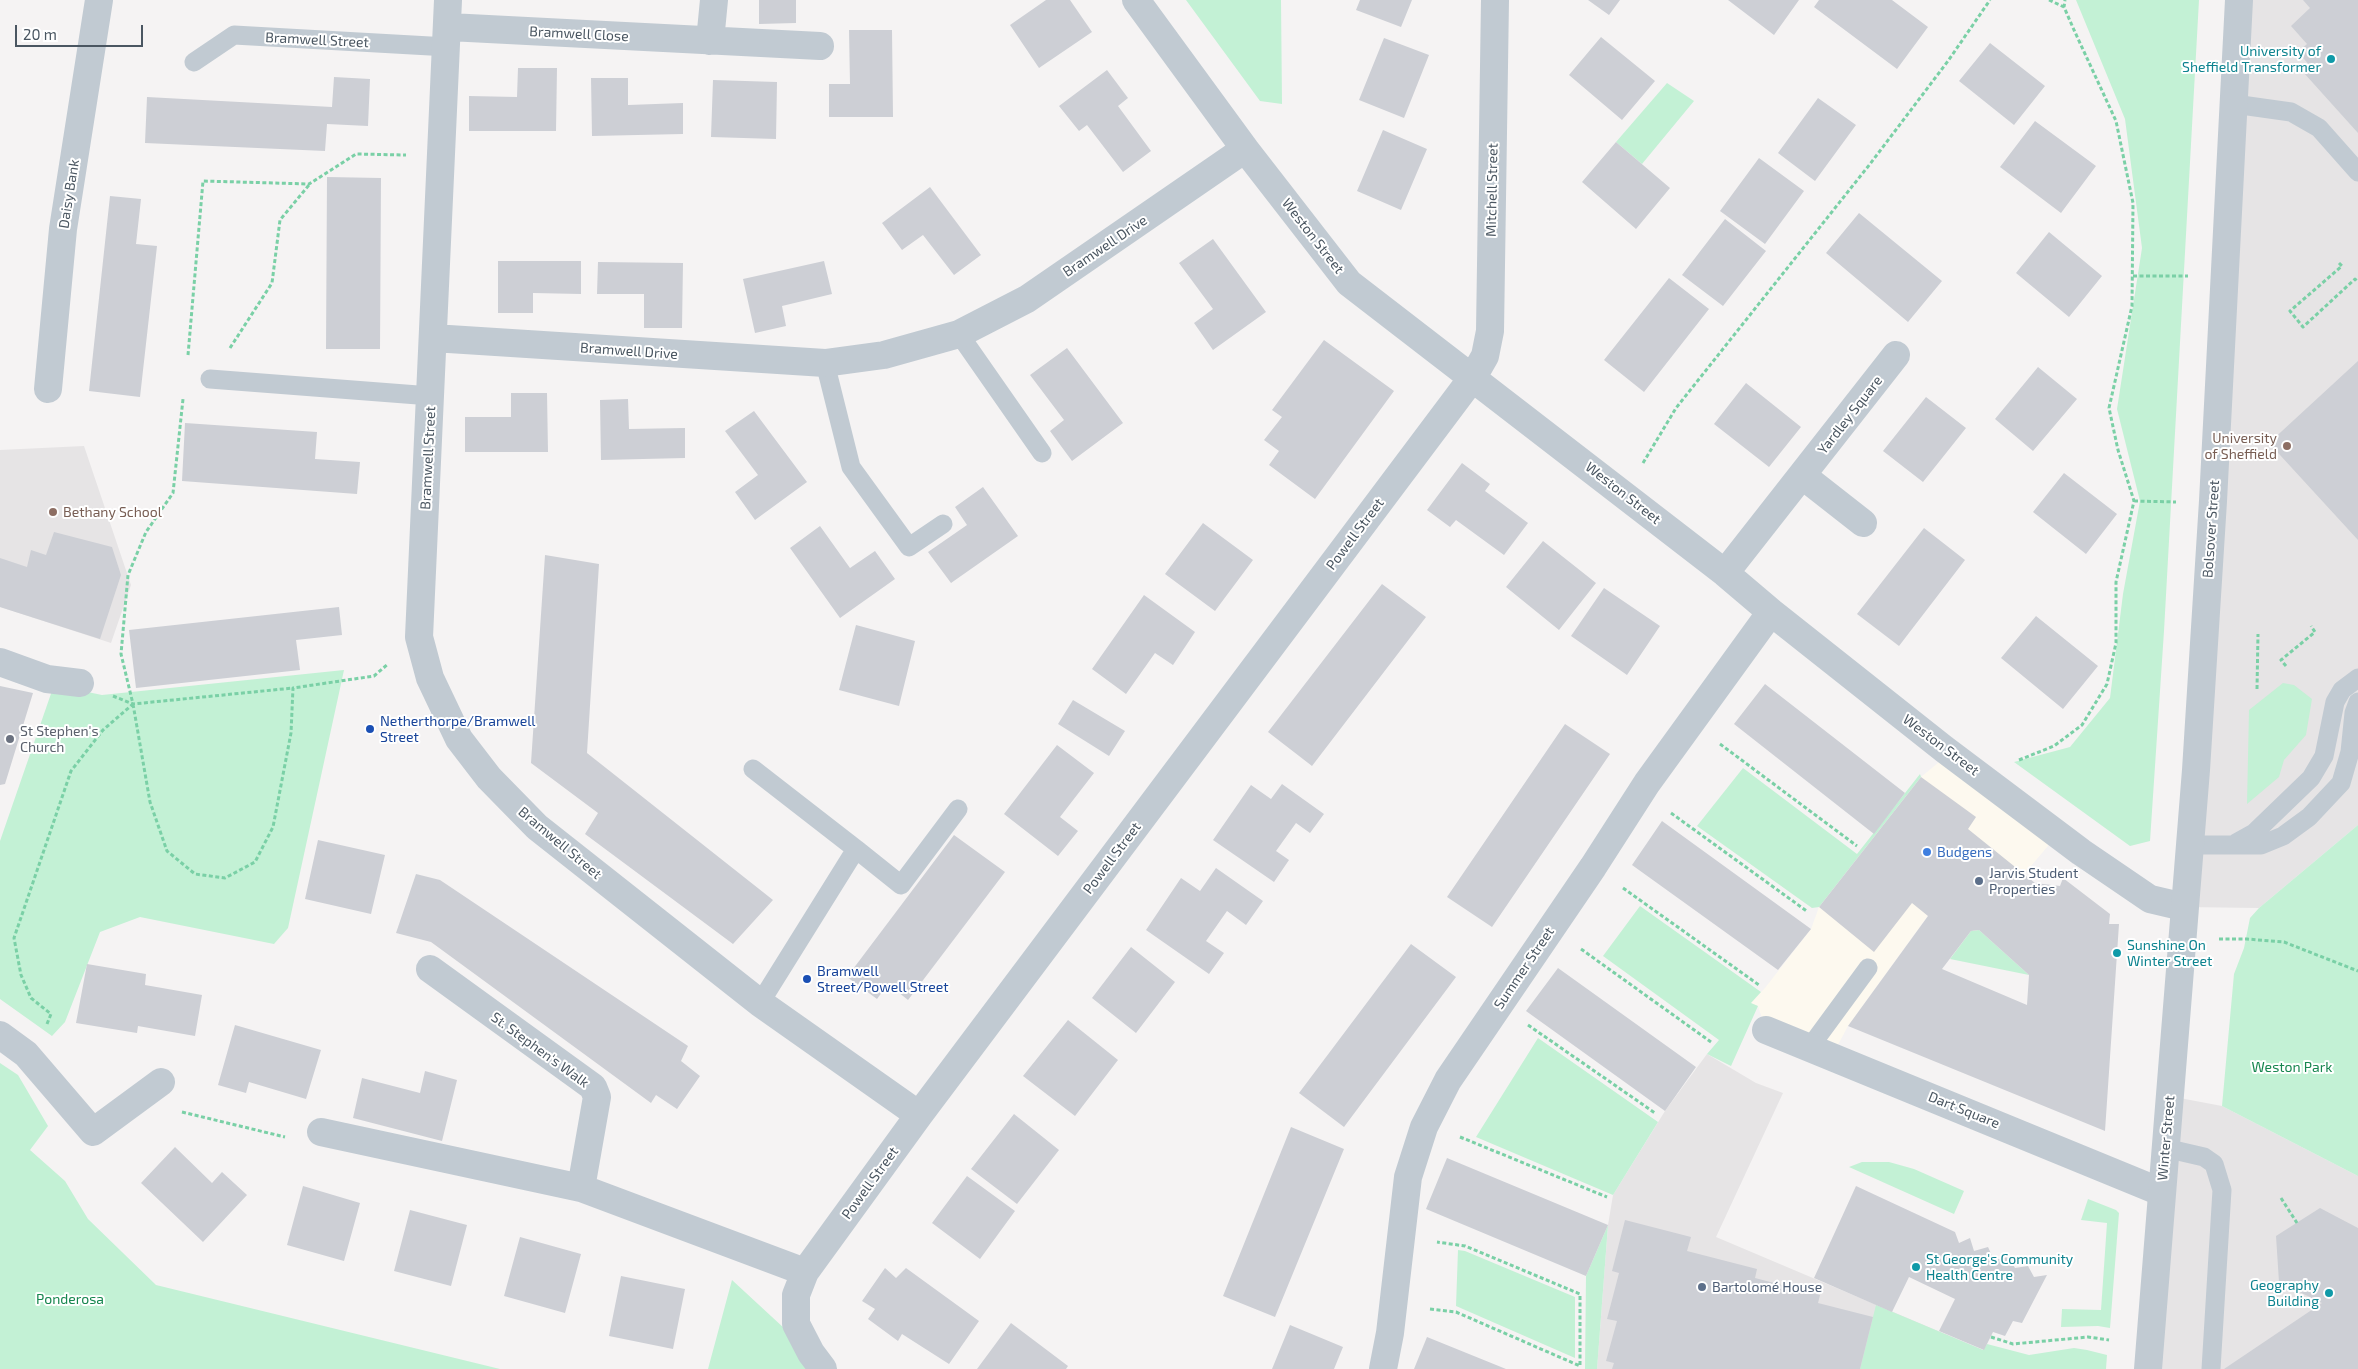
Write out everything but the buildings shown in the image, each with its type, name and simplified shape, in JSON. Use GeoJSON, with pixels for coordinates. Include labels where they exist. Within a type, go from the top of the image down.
{"type":"FeatureCollection","features":[{"type":"Feature","properties":{"kind":"street","name":"Daisy Bank"},"geometry":{"type":"LineString","coordinates":[[48,389],[63,229],[99,0]]}},
{"type":"Feature","properties":{"kind":"street","name":"Bramwell Street"},"geometry":{"type":"LineString","coordinates":[[448,0],[448,37],[419,637],[430,678],[459,739],[489,778],[537,827],[760,1003],[919,1115]]}},
{"type":"Feature","properties":{"kind":"street"},"geometry":{"type":"LineString","coordinates":[[710,40],[714,0]]}},
{"type":"Feature","properties":{"kind":"street","name":"Weston Street"},"geometry":{"type":"LineString","coordinates":[[1136,0],[1245,149],[1349,283],[1725,572],[1771,612],[1944,749],[1980,774],[2081,852],[2150,899],[2184,907]]}},
{"type":"Feature","properties":{"kind":"street","name":"Mitchell Street"},"geometry":{"type":"LineString","coordinates":[[1473,377],[1485,356],[1490,332],[1495,0]]}},
{"type":"Feature","properties":{"kind":"street","name":"Bolsover Street"},"geometry":{"type":"LineString","coordinates":[[2184,907],[2190,845],[2213,501],[2239,0]]}},
{"type":"Feature","properties":{"kind":"street","name":"Bramwell Close"},"geometry":{"type":"LineString","coordinates":[[448,37],[710,40],[820,46]]}},
{"type":"Feature","properties":{"kind":"street","name":"Bramwell Drive"},"geometry":{"type":"LineString","coordinates":[[433,338],[825,363],[884,355],[959,334],[1027,299],[1245,149]]}},
{"type":"Feature","properties":{"kind":"street","name":"Yardley Square"},"geometry":{"type":"LineString","coordinates":[[1725,572],[1803,476],[1896,355]]}},
{"type":"Feature","properties":{"kind":"street","name":"Powell Street"},"geometry":{"type":"LineString","coordinates":[[817,1361],[796,1324],[796,1295],[806,1272],[919,1115],[1473,377]]}},
{"type":"Feature","properties":{"kind":"street"},"geometry":{"type":"LineString","coordinates":[[1803,476],[1863,523]]}},
{"type":"Feature","properties":{"kind":"street","name":"Summer Street"},"geometry":{"type":"LineString","coordinates":[[1383,1369],[1402,1237],[1408,1176],[1426,1124],[1448,1080],[1593,867],[1641,791],[1771,612]]}},
{"type":"Feature","properties":{"kind":"street"},"geometry":{"type":"LineString","coordinates":[[0,662],[47,679],[80,683]]}},
{"type":"Feature","properties":{"kind":"street","name":"Winter Street"},"geometry":{"type":"LineString","coordinates":[[2148,1369],[2184,907]]}},
{"type":"Feature","properties":{"kind":"street","name":"St. Stephen's Walk"},"geometry":{"type":"LineString","coordinates":[[430,969],[593,1087],[597,1098],[581,1188]]}},
{"type":"Feature","properties":{"kind":"street","name":"Dart Square"},"geometry":{"type":"LineString","coordinates":[[1766,1030],[2162,1192]]}},
{"type":"Feature","properties":{"kind":"street"},"geometry":{"type":"LineString","coordinates":[[0,1034],[26,1054],[93,1132],[153,1087]]}},
{"type":"Feature","properties":{"kind":"street"},"geometry":{"type":"LineString","coordinates":[[321,1132],[581,1188],[806,1272]]}},
{"type":"Feature","properties":{"kind":"lane","name":"Bramwell Street"},"geometry":{"type":"LineString","coordinates":[[194,62],[234,35],[448,37]]}},
{"type":"Feature","properties":{"kind":"lane"},"geometry":{"type":"LineString","coordinates":[[2234,104],[2291,112],[2319,128],[2358,172]]}},
{"type":"Feature","properties":{"kind":"lane"},"geometry":{"type":"LineString","coordinates":[[959,334],[1042,453]]}},
{"type":"Feature","properties":{"kind":"lane"},"geometry":{"type":"LineString","coordinates":[[825,363],[852,467],[909,547],[943,524]]}},
{"type":"Feature","properties":{"kind":"lane","name":"Bramwell Street"},"geometry":{"type":"LineString","coordinates":[[210,379],[431,396]]}},
{"type":"Feature","properties":{"kind":"lane"},"geometry":{"type":"LineString","coordinates":[[2236,844],[2254,833],[2311,778],[2324,756],[2335,702],[2342,690],[2358,678]]}},
{"type":"Feature","properties":{"kind":"lane"},"geometry":{"type":"LineString","coordinates":[[2190,845],[2261,845],[2283,836],[2309,817],[2331,796],[2341,783],[2350,752],[2354,713],[2358,702]]}},
{"type":"Feature","properties":{"kind":"lane"},"geometry":{"type":"LineString","coordinates":[[753,769],[901,885],[958,809]]}},
{"type":"Feature","properties":{"kind":"lane"},"geometry":{"type":"LineString","coordinates":[[760,1003],[856,849]]}},
{"type":"Feature","properties":{"kind":"lane"},"geometry":{"type":"LineString","coordinates":[[1810,1047],[1868,968]]}},
{"type":"Feature","properties":{"kind":"lane"},"geometry":{"type":"LineString","coordinates":[[2165,1148],[2204,1157],[2214,1164],[2222,1190],[2211,1369]]}},
{"type":"Feature","properties":{"kind":"path"},"geometry":{"type":"LineString","coordinates":[[1622,492],[1653,449],[1676,408],[1870,164],[1990,0]]}},
{"type":"Feature","properties":{"kind":"path"},"geometry":{"type":"LineString","coordinates":[[2049,0],[2064,6]]}},
{"type":"Feature","properties":{"kind":"path"},"geometry":{"type":"LineString","coordinates":[[1980,774],[2054,746],[2082,724],[2107,684],[2116,643],[2116,582],[2134,502],[2118,450],[2109,408],[2132,306],[2133,203],[2116,121],[2064,6],[2065,0]]}},
{"type":"Feature","properties":{"kind":"path"},"geometry":{"type":"LineString","coordinates":[[185,380],[210,379],[272,283],[280,220],[309,184],[356,154],[441,155]]}},
{"type":"Feature","properties":{"kind":"path"},"geometry":{"type":"LineString","coordinates":[[292,688],[291,734],[272,826],[255,862],[225,878],[195,874],[167,851],[150,802],[133,704],[121,654],[128,575],[146,532],[173,493],[203,182],[309,184]]}},
{"type":"Feature","properties":{"kind":"path"},"geometry":{"type":"LineString","coordinates":[[2339,263],[2342,266],[2290,311],[2303,327],[2355,279],[2358,282]]}},
{"type":"Feature","properties":{"kind":"path"},"geometry":{"type":"LineString","coordinates":[[2133,276],[2195,276]]}},
{"type":"Feature","properties":{"kind":"path"},"geometry":{"type":"LineString","coordinates":[[2134,502],[2180,502]]}},
{"type":"Feature","properties":{"kind":"path"},"geometry":{"type":"LineString","coordinates":[[2286,666],[2281,660],[2315,632],[2311,626]]}},
{"type":"Feature","properties":{"kind":"path"},"geometry":{"type":"LineString","coordinates":[[2257,689],[2258,634]]}},
{"type":"Feature","properties":{"kind":"path"},"geometry":{"type":"LineString","coordinates":[[26,1054],[40,1041],[51,1014],[31,998],[21,975],[14,938],[71,771],[103,730],[133,704],[292,688],[374,676],[419,637]]}},
{"type":"Feature","properties":{"kind":"path"},"geometry":{"type":"LineString","coordinates":[[1690,722],[1857,846]]}},
{"type":"Feature","properties":{"kind":"path"},"geometry":{"type":"LineString","coordinates":[[1641,791],[1808,912]]}},
{"type":"Feature","properties":{"kind":"path"},"geometry":{"type":"LineString","coordinates":[[1593,867],[1759,985]]}},
{"type":"Feature","properties":{"kind":"path"},"geometry":{"type":"LineString","coordinates":[[1551,928],[1711,1042]]}},
{"type":"Feature","properties":{"kind":"path"},"geometry":{"type":"LineString","coordinates":[[2180,940],[2247,939],[2284,942],[2358,971]]}},
{"type":"Feature","properties":{"kind":"path"},"geometry":{"type":"LineString","coordinates":[[1499,1004],[1655,1113]]}},
{"type":"Feature","properties":{"kind":"path"},"geometry":{"type":"LineString","coordinates":[[153,1087],[176,1110],[282,1138],[321,1132]]}},
{"type":"Feature","properties":{"kind":"path"},"geometry":{"type":"LineString","coordinates":[[1426,1124],[1607,1197]]}},
{"type":"Feature","properties":{"kind":"path"},"geometry":{"type":"LineString","coordinates":[[2281,1198],[2297,1223]]}},
{"type":"Feature","properties":{"kind":"path"},"geometry":{"type":"LineString","coordinates":[[1393,1304],[1456,1312],[1580,1366],[1580,1294],[1465,1246],[1402,1237]]}},
{"type":"Feature","properties":{"kind":"path"},"geometry":{"type":"LineString","coordinates":[[1991,1337],[2013,1344],[2088,1337],[2109,1340]]}},
{"type":"Feature","properties":{"kind":"shaded area","name":"University of Sheffield"},"geometry":{"type":"Polygon","coordinates":[[[2239,0],[2358,0],[2358,825],[2259,908],[2184,907],[2239,0]]]}},
{"type":"Feature","properties":{"kind":"shaded area","name":"Bethany School"},"geometry":{"type":"Polygon","coordinates":[[[84,446],[131,585],[111,643],[0,607],[0,450],[84,446]]]}},
{"type":"Feature","properties":{"kind":"shaded area"},"geometry":{"type":"Polygon","coordinates":[[[1950,753],[2058,834],[2026,872],[2021,873],[1979,930],[1971,931],[1937,903],[1848,1026],[1832,1056],[1766,1030],[1758,1006],[1750,1003],[1765,988],[1811,929],[1819,907],[1921,777],[1950,753]]]}},
{"type":"Feature","properties":{"kind":"shaded area"},"geometry":{"type":"Polygon","coordinates":[[[1707,1054],[1756,1083],[1783,1093],[1716,1237],[2028,1369],[1597,1369],[1608,1225],[1613,1195],[1665,1111],[1707,1054]]]}},
{"type":"Feature","properties":{"kind":"shaded area"},"geometry":{"type":"Polygon","coordinates":[[[2169,1096],[2222,1106],[2358,1176],[2358,1369],[2148,1369],[2169,1096]]]}},
{"type":"Feature","properties":{"kind":"green space"},"geometry":{"type":"Polygon","coordinates":[[[1186,0],[1281,0],[1282,104],[1260,101],[1186,0]]]}},
{"type":"Feature","properties":{"kind":"green space"},"geometry":{"type":"Polygon","coordinates":[[[2076,0],[2199,0],[2164,631],[2150,841],[2130,846],[2014,762],[2070,747],[2110,698],[2123,594],[2140,501],[2117,409],[2142,248],[2125,119],[2076,0]]]}},
{"type":"Feature","properties":{"kind":"green space"},"geometry":{"type":"Polygon","coordinates":[[[1667,83],[1694,101],[1642,164],[1616,142],[1667,83]]]}},
{"type":"Feature","properties":{"kind":"green space"},"geometry":{"type":"Polygon","coordinates":[[[344,670],[288,928],[274,944],[140,917],[100,932],[65,1022],[52,1036],[0,999],[0,841],[54,685],[102,695],[344,670]]]}},
{"type":"Feature","properties":{"kind":"green space"},"geometry":{"type":"Polygon","coordinates":[[[2283,683],[2294,685],[2312,699],[2306,735],[2284,760],[2279,777],[2247,804],[2249,710],[2283,683]]]}},
{"type":"Feature","properties":{"kind":"green space"},"geometry":{"type":"Polygon","coordinates":[[[1743,768],[1857,854],[1920,774],[1921,777],[1819,907],[1812,908],[1697,826],[1743,768]]]}},
{"type":"Feature","properties":{"kind":"green space","name":"Weston Park"},"geometry":{"type":"Polygon","coordinates":[[[2358,825],[2358,1176],[2222,1106],[2234,974],[2244,948],[2250,918],[2259,908],[2358,825]]]}},
{"type":"Feature","properties":{"kind":"green space"},"geometry":{"type":"Polygon","coordinates":[[[1640,906],[1761,992],[1751,1003],[1758,1006],[1731,1066],[1707,1054],[1719,1040],[1603,956],[1640,906]]]}},
{"type":"Feature","properties":{"kind":"green space"},"geometry":{"type":"Polygon","coordinates":[[[1979,930],[2029,975],[1950,959],[1971,931],[1979,930]]]}},
{"type":"Feature","properties":{"kind":"green space"},"geometry":{"type":"Polygon","coordinates":[[[1538,1038],[1658,1122],[1613,1195],[1476,1137],[1538,1038]]]}},
{"type":"Feature","properties":{"kind":"green space","name":"Ponderosa"},"geometry":{"type":"Polygon","coordinates":[[[0,1063],[18,1075],[48,1126],[30,1150],[65,1181],[88,1219],[156,1285],[500,1369],[0,1369],[0,1063]]]}},
{"type":"Feature","properties":{"kind":"green space"},"geometry":{"type":"Polygon","coordinates":[[[1862,1162],[1889,1162],[1914,1169],[1964,1191],[1954,1214],[1849,1167],[1862,1162]]]}},
{"type":"Feature","properties":{"kind":"green space"},"geometry":{"type":"Polygon","coordinates":[[[2088,1199],[2119,1213],[2110,1328],[2098,1326],[2061,1327],[2062,1309],[2101,1310],[2107,1223],[2081,1220],[2088,1199]]]}},
{"type":"Feature","properties":{"kind":"green space"},"geometry":{"type":"Polygon","coordinates":[[[1608,1225],[1597,1369],[1585,1369],[1586,1276],[1608,1225]]]}},
{"type":"Feature","properties":{"kind":"green space"},"geometry":{"type":"Polygon","coordinates":[[[1458,1250],[1465,1251],[1575,1297],[1575,1358],[1456,1306],[1458,1250]]]}},
{"type":"Feature","properties":{"kind":"green space"},"geometry":{"type":"Polygon","coordinates":[[[732,1280],[811,1353],[823,1369],[708,1369],[732,1280]]]}},
{"type":"Feature","properties":{"kind":"green space"},"geometry":{"type":"Polygon","coordinates":[[[1876,1305],[1983,1350],[1987,1344],[2029,1355],[2074,1348],[2087,1350],[2107,1355],[2106,1369],[1860,1369],[1876,1305]]]}},
{"type":"Feature","properties":{"kind":"place","name":"University of Sheffield Transformer"},"geometry":{"type":"Point","coordinates":[2331,59]}},
{"type":"Feature","properties":{"kind":"place","name":"University of Sheffield"},"geometry":{"type":"Point","coordinates":[2287,446]}},
{"type":"Feature","properties":{"kind":"place","name":"Bethany School"},"geometry":{"type":"Point","coordinates":[53,512]}},
{"type":"Feature","properties":{"kind":"place","name":"Netherthorpe/Bramwell Street"},"geometry":{"type":"Point","coordinates":[370,729]}},
{"type":"Feature","properties":{"kind":"place","name":"St Stephen's Church"},"geometry":{"type":"Point","coordinates":[10,739]}},
{"type":"Feature","properties":{"kind":"place","name":"Budgens"},"geometry":{"type":"Point","coordinates":[1927,852]}},
{"type":"Feature","properties":{"kind":"place","name":"Jarvis Student Properties"},"geometry":{"type":"Point","coordinates":[1979,881]}},
{"type":"Feature","properties":{"kind":"place","name":"Sunshine On Winter Street"},"geometry":{"type":"Point","coordinates":[2117,953]}},
{"type":"Feature","properties":{"kind":"place","name":"Bramwell Street/Powell Street"},"geometry":{"type":"Point","coordinates":[807,979]}},
{"type":"Feature","properties":{"kind":"place","name":"St George's Community Health Centre"},"geometry":{"type":"Point","coordinates":[1916,1267]}},
{"type":"Feature","properties":{"kind":"place","name":"Bartolomé House"},"geometry":{"type":"Point","coordinates":[1702,1287]}},
{"type":"Feature","properties":{"kind":"place","name":"Geography Building"},"geometry":{"type":"Point","coordinates":[2329,1293]}}]}
